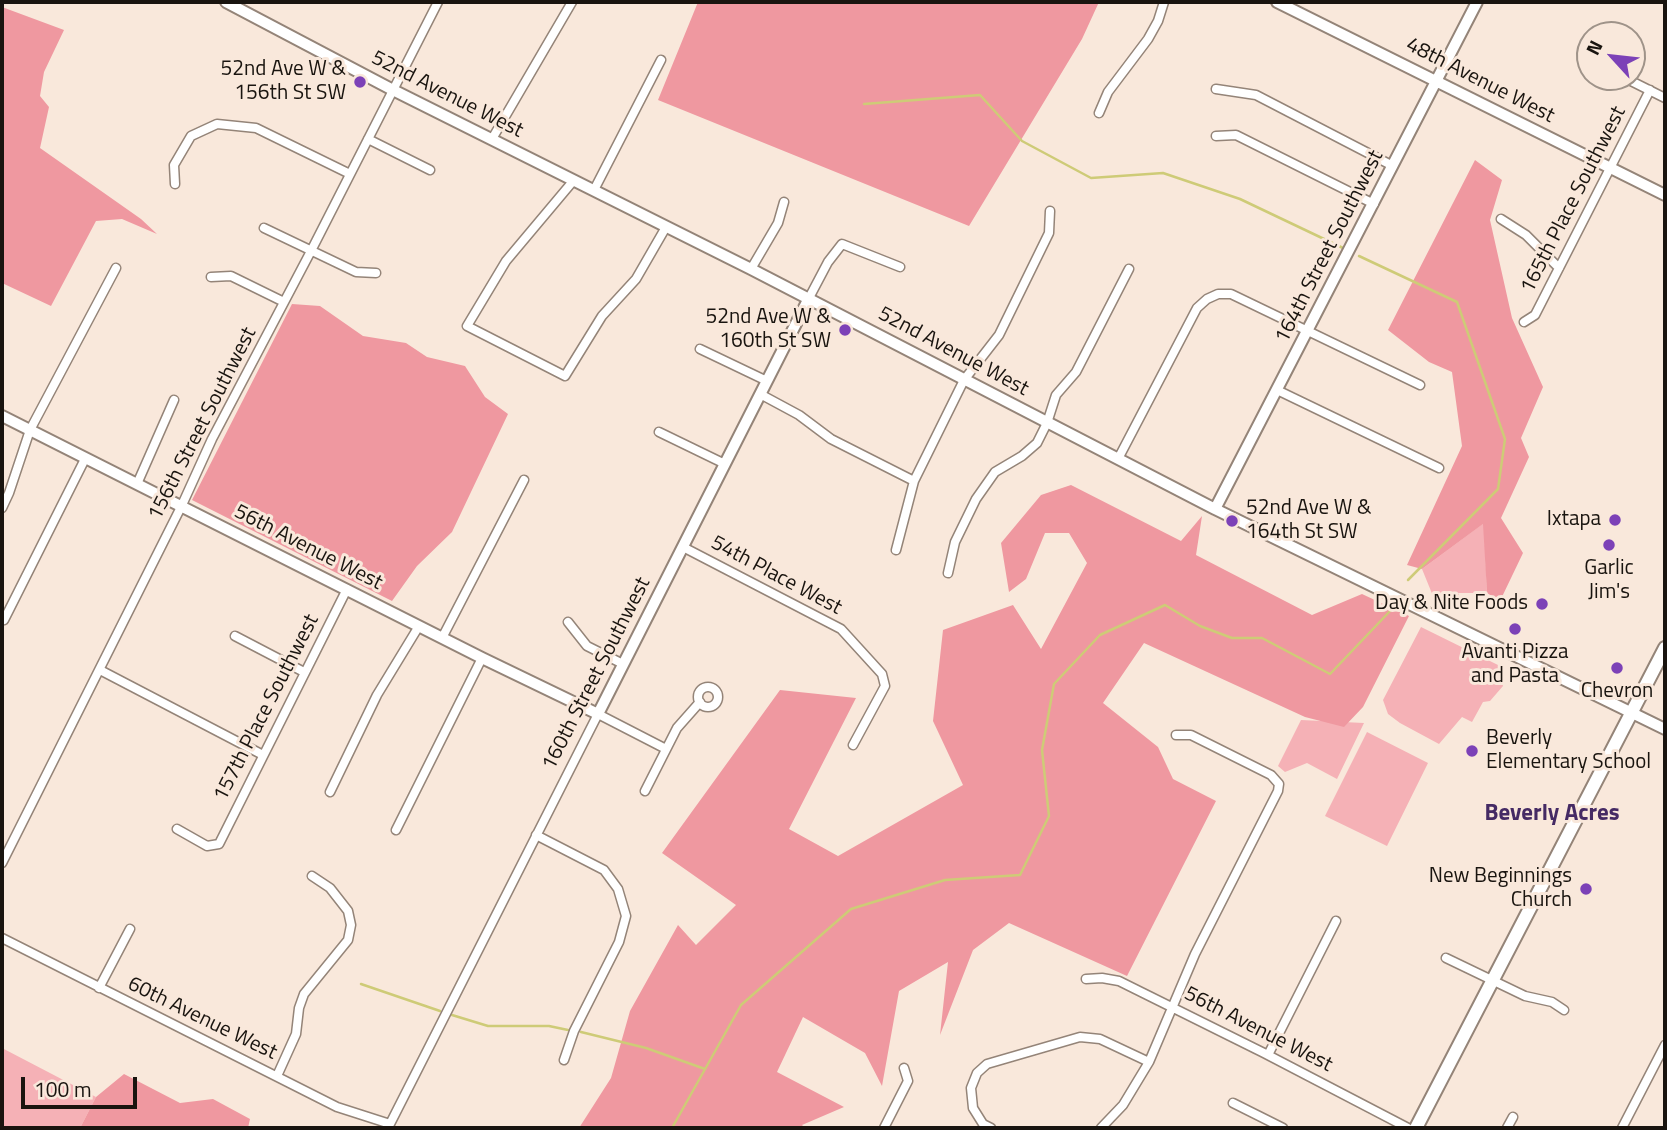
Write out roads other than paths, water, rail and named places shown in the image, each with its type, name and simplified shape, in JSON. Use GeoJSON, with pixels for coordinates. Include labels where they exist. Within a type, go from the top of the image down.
{"type":"FeatureCollection","features":[{"type":"Feature","properties":{"kind":"main road"},"geometry":{"type":"LineString","coordinates":[[1416,1128],[1665,648]]}},
{"type":"Feature","properties":{"kind":"street","name":"52nd Avenue West"},"geometry":{"type":"LineString","coordinates":[[226,2],[242,5],[393,90],[809,298],[1215,509],[1665,729]]}},
{"type":"Feature","properties":{"kind":"street","name":"156th Street Southwest"},"geometry":{"type":"LineString","coordinates":[[2,863],[182,505],[212,439],[438,2]]}},
{"type":"Feature","properties":{"kind":"street"},"geometry":{"type":"LineString","coordinates":[[492,139],[572,2]]}},
{"type":"Feature","properties":{"kind":"street"},"geometry":{"type":"LineString","coordinates":[[1099,113],[1108,92],[1148,39],[1164,2]]}},
{"type":"Feature","properties":{"kind":"street","name":"48th Avenue West"},"geometry":{"type":"LineString","coordinates":[[1278,2],[1665,195]]}},
{"type":"Feature","properties":{"kind":"street","name":"164th Street Southwest"},"geometry":{"type":"LineString","coordinates":[[1215,509],[1477,2]]}},
{"type":"Feature","properties":{"kind":"street"},"geometry":{"type":"LineString","coordinates":[[594,190],[661,60]]}},
{"type":"Feature","properties":{"kind":"street"},"geometry":{"type":"LineString","coordinates":[[1646,88],[1665,98]]}},
{"type":"Feature","properties":{"kind":"street"},"geometry":{"type":"LineString","coordinates":[[1216,89],[1256,95],[1393,166]]}},
{"type":"Feature","properties":{"kind":"street","name":"165th Place Southwest"},"geometry":{"type":"LineString","coordinates":[[1524,322],[1535,315],[1650,90]]}},
{"type":"Feature","properties":{"kind":"street"},"geometry":{"type":"LineString","coordinates":[[175,184],[174,165],[191,136],[217,124],[256,128],[350,174]]}},
{"type":"Feature","properties":{"kind":"street"},"geometry":{"type":"LineString","coordinates":[[1216,136],[1236,135],[1374,204]]}},
{"type":"Feature","properties":{"kind":"street"},"geometry":{"type":"LineString","coordinates":[[368,139],[430,170]]}},
{"type":"Feature","properties":{"kind":"street"},"geometry":{"type":"LineString","coordinates":[[574,180],[506,261],[467,326],[565,376],[601,316],[636,279],[666,227]]}},
{"type":"Feature","properties":{"kind":"street"},"geometry":{"type":"LineString","coordinates":[[751,269],[778,223],[784,202]]}},
{"type":"Feature","properties":{"kind":"street"},"geometry":{"type":"LineString","coordinates":[[896,550],[914,481],[964,380],[999,335],[1049,233],[1050,211]]}},
{"type":"Feature","properties":{"kind":"street"},"geometry":{"type":"LineString","coordinates":[[1501,219],[1526,235],[1559,268]]}},
{"type":"Feature","properties":{"kind":"street"},"geometry":{"type":"LineString","coordinates":[[264,228],[356,272],[376,273]]}},
{"type":"Feature","properties":{"kind":"street","name":"160th Street Southwest"},"geometry":{"type":"LineString","coordinates":[[390,1124],[828,262],[842,244],[901,267]]}},
{"type":"Feature","properties":{"kind":"street"},"geometry":{"type":"LineString","coordinates":[[2,508],[30,430],[116,268]]}},
{"type":"Feature","properties":{"kind":"street"},"geometry":{"type":"LineString","coordinates":[[948,573],[955,542],[976,499],[995,472],[1022,456],[1037,443],[1056,395],[1076,372],[1129,269]]}},
{"type":"Feature","properties":{"kind":"street"},"geometry":{"type":"LineString","coordinates":[[211,277],[231,276],[284,302]]}},
{"type":"Feature","properties":{"kind":"street"},"geometry":{"type":"LineString","coordinates":[[1118,459],[1197,307],[1218,294],[1231,294],[1420,386]]}},
{"type":"Feature","properties":{"kind":"street"},"geometry":{"type":"LineString","coordinates":[[700,349],[767,381]]}},
{"type":"Feature","properties":{"kind":"street"},"geometry":{"type":"LineString","coordinates":[[1277,390],[1439,468]]}},
{"type":"Feature","properties":{"kind":"street"},"geometry":{"type":"LineString","coordinates":[[760,394],[799,415],[831,439],[914,481]]}},
{"type":"Feature","properties":{"kind":"street"},"geometry":{"type":"LineString","coordinates":[[137,484],[174,400]]}},
{"type":"Feature","properties":{"kind":"street","name":"56th Avenue West"},"geometry":{"type":"LineString","coordinates":[[2,416],[598,714]]}},
{"type":"Feature","properties":{"kind":"street"},"geometry":{"type":"LineString","coordinates":[[659,432],[725,464]]}},
{"type":"Feature","properties":{"kind":"street"},"geometry":{"type":"LineString","coordinates":[[4,620],[85,459]]}},
{"type":"Feature","properties":{"kind":"street"},"geometry":{"type":"LineString","coordinates":[[442,638],[524,480]]}},
{"type":"Feature","properties":{"kind":"street","name":"54th Place West"},"geometry":{"type":"LineString","coordinates":[[683,547],[841,629],[882,674],[885,686],[853,745]]}},
{"type":"Feature","properties":{"kind":"street","name":"157th Place Southwest"},"geometry":{"type":"LineString","coordinates":[[177,830],[207,846],[219,844],[347,589]]}},
{"type":"Feature","properties":{"kind":"street"},"geometry":{"type":"LineString","coordinates":[[568,622],[587,646],[623,664]]}},
{"type":"Feature","properties":{"kind":"street"},"geometry":{"type":"LineString","coordinates":[[330,792],[377,695],[419,626]]}},
{"type":"Feature","properties":{"kind":"street"},"geometry":{"type":"LineString","coordinates":[[235,636],[304,672]]}},
{"type":"Feature","properties":{"kind":"street"},"geometry":{"type":"LineString","coordinates":[[396,830],[482,658]]}},
{"type":"Feature","properties":{"kind":"street"},"geometry":{"type":"LineString","coordinates":[[100,670],[262,755]]}},
{"type":"Feature","properties":{"kind":"street"},"geometry":{"type":"LineString","coordinates":[[645,791],[685,717],[699,702]]}},
{"type":"Feature","properties":{"kind":"street"},"geometry":{"type":"LineString","coordinates":[[598,714],[666,749]]}},
{"type":"Feature","properties":{"kind":"street"},"geometry":{"type":"LineString","coordinates":[[1101,1128],[1123,1105],[1149,1062],[1195,954],[1278,791],[1279,784],[1271,775],[1191,734],[1176,735]]}},
{"type":"Feature","properties":{"kind":"street"},"geometry":{"type":"LineString","coordinates":[[537,835],[604,870],[618,889],[626,916],[619,942],[574,1031],[564,1060]]}},
{"type":"Feature","properties":{"kind":"street"},"geometry":{"type":"LineString","coordinates":[[277,1076],[296,1034],[299,1008],[304,994],[348,940],[351,925],[348,911],[330,887],[312,876]]}},
{"type":"Feature","properties":{"kind":"street"},"geometry":{"type":"LineString","coordinates":[[1268,1055],[1336,921]]}},
{"type":"Feature","properties":{"kind":"street"},"geometry":{"type":"LineString","coordinates":[[99,988],[130,929]]}},
{"type":"Feature","properties":{"kind":"street","name":"60th Avenue West"},"geometry":{"type":"LineString","coordinates":[[2,938],[337,1107],[390,1124]]}},
{"type":"Feature","properties":{"kind":"street"},"geometry":{"type":"LineString","coordinates":[[1446,958],[1525,996],[1552,1002],[1564,1010]]}},
{"type":"Feature","properties":{"kind":"street","name":"56th Avenue West"},"geometry":{"type":"LineString","coordinates":[[1086,979],[1119,981],[1408,1128]]}},
{"type":"Feature","properties":{"kind":"street"},"geometry":{"type":"LineString","coordinates":[[991,1128],[983,1124],[973,1108],[971,1088],[977,1073],[987,1064],[1080,1037],[1100,1039],[1149,1062]]}},
{"type":"Feature","properties":{"kind":"street"},"geometry":{"type":"LineString","coordinates":[[1622,1128],[1665,1045]]}},
{"type":"Feature","properties":{"kind":"street"},"geometry":{"type":"LineString","coordinates":[[884,1128],[908,1081],[904,1068]]}},
{"type":"Feature","properties":{"kind":"street"},"geometry":{"type":"LineString","coordinates":[[1233,1103],[1283,1128]]}},
{"type":"Feature","properties":{"kind":"street"},"geometry":{"type":"LineString","coordinates":[[1507,1128],[1513,1116]]}},
{"type":"Feature","properties":{"kind":"waterway"},"geometry":{"type":"LineString","coordinates":[[864,104],[980,95],[1022,141],[1091,178],[1163,173],[1240,199],[1343,248]]}},
{"type":"Feature","properties":{"kind":"waterway"},"geometry":{"type":"LineString","coordinates":[[1359,256],[1457,302],[1505,439],[1498,489],[1408,580]]}},
{"type":"Feature","properties":{"kind":"waterway"},"geometry":{"type":"LineString","coordinates":[[672,1128],[741,1005],[851,909],[945,880],[1020,875],[1049,816],[1042,750],[1054,684],[1100,635],[1165,605],[1200,626],[1232,638],[1262,638],[1330,674],[1392,609]]}},
{"type":"Feature","properties":{"kind":"waterway"},"geometry":{"type":"LineString","coordinates":[[361,984],[440,1011]]}},
{"type":"Feature","properties":{"kind":"waterway"},"geometry":{"type":"LineString","coordinates":[[452,1015],[488,1026],[549,1026],[568,1030]]}},
{"type":"Feature","properties":{"kind":"waterway"},"geometry":{"type":"LineString","coordinates":[[581,1032],[646,1048],[705,1069]]}},
{"type":"Feature","properties":{"kind":"place","name":"52nd Ave W & 156th St SW"},"geometry":{"type":"Point","coordinates":[360,82]}},
{"type":"Feature","properties":{"kind":"place","name":"52nd Ave W & 160th St SW"},"geometry":{"type":"Point","coordinates":[845,330]}},
{"type":"Feature","properties":{"kind":"place","name":"Ixtapa"},"geometry":{"type":"Point","coordinates":[1615,520]}},
{"type":"Feature","properties":{"kind":"place","name":"52nd Ave W & 164th St SW"},"geometry":{"type":"Point","coordinates":[1232,521]}},
{"type":"Feature","properties":{"kind":"place","name":"Garlic Jim's"},"geometry":{"type":"Point","coordinates":[1609,545]}},
{"type":"Feature","properties":{"kind":"place","name":"Day & Nite Foods"},"geometry":{"type":"Point","coordinates":[1542,604]}},
{"type":"Feature","properties":{"kind":"place","name":"Avanti Pizza and Pasta"},"geometry":{"type":"Point","coordinates":[1515,629]}},
{"type":"Feature","properties":{"kind":"place","name":"Chevron"},"geometry":{"type":"Point","coordinates":[1617,668]}},
{"type":"Feature","properties":{"kind":"place","name":"Beverly Elementary School"},"geometry":{"type":"Point","coordinates":[1472,751]}},
{"type":"Feature","properties":{"kind":"place","name":"New Beginnings Church"},"geometry":{"type":"Point","coordinates":[1586,889]}},
{"type":"Feature","properties":{"kind":"district","name":"Beverly Acres"},"geometry":{"type":"Point","coordinates":[1552,814]}}]}
